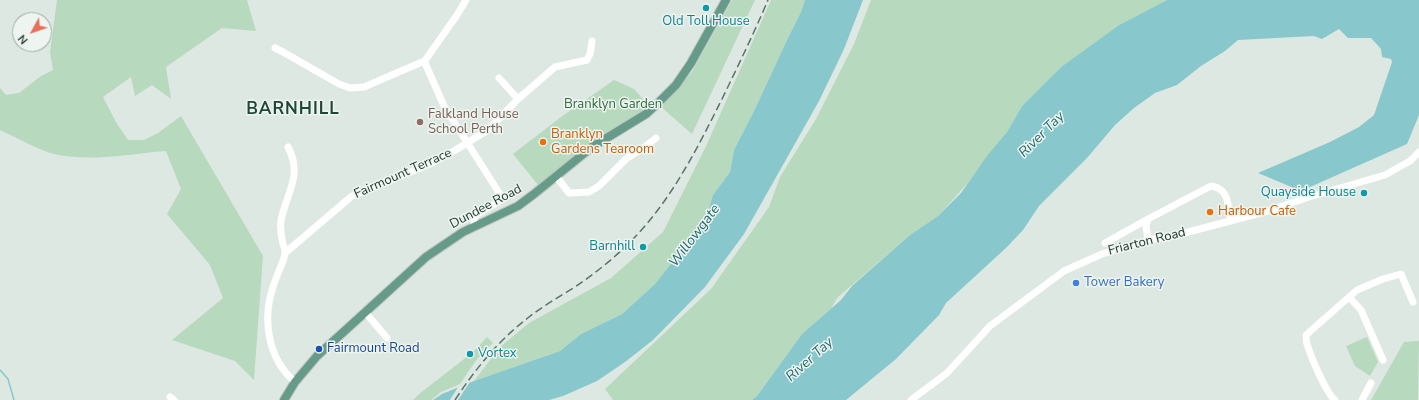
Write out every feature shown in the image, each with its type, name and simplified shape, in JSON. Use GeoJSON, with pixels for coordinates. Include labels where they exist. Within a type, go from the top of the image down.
{"type":"FeatureCollection","features":[{"type":"Feature","properties":{"kind":"main road","name":"Dundee Road"},"geometry":{"type":"LineString","coordinates":[[284,400],[295,382],[317,356],[426,257],[450,239],[518,206],[592,147],[646,114],[676,85],[691,63],[726,0]]}},
{"type":"Feature","properties":{"kind":"street"},"geometry":{"type":"LineString","coordinates":[[275,48],[339,84],[350,88],[364,87],[424,62],[466,0]]}},
{"type":"Feature","properties":{"kind":"street","name":"Fairmount Terrace"},"geometry":{"type":"LineString","coordinates":[[285,253],[352,196],[432,162],[454,151],[488,130],[518,99],[555,67],[587,60],[590,54],[592,41]]}},
{"type":"Feature","properties":{"kind":"street"},"geometry":{"type":"LineString","coordinates":[[424,62],[444,106],[503,199],[476,215],[474,219],[474,227]]}},
{"type":"Feature","properties":{"kind":"street"},"geometry":{"type":"LineString","coordinates":[[499,78],[518,99]]}},
{"type":"Feature","properties":{"kind":"street"},"geometry":{"type":"LineString","coordinates":[[556,176],[569,193],[590,192],[599,186],[627,158],[642,150],[656,138]]}},
{"type":"Feature","properties":{"kind":"street"},"geometry":{"type":"LineString","coordinates":[[288,147],[293,156],[295,175],[281,221],[281,236],[285,253],[272,289],[268,315],[268,332],[277,358],[295,382]]}},
{"type":"Feature","properties":{"kind":"street","name":"Friarton Road"},"geometry":{"type":"LineString","coordinates":[[912,400],[947,373],[990,326],[1064,271],[1102,254],[1148,240],[1268,211],[1309,197],[1385,175],[1410,161],[1419,152]]}},
{"type":"Feature","properties":{"kind":"street"},"geometry":{"type":"LineString","coordinates":[[1105,243],[1211,186],[1219,188],[1224,192],[1230,221]]}},
{"type":"Feature","properties":{"kind":"street"},"geometry":{"type":"LineString","coordinates":[[1148,219],[1146,226],[1148,240]]}},
{"type":"Feature","properties":{"kind":"street"},"geometry":{"type":"LineString","coordinates":[[1335,400],[1329,393],[1318,370],[1306,343],[1306,335],[1357,290],[1384,279],[1401,274],[1413,302]]}},
{"type":"Feature","properties":{"kind":"street"},"geometry":{"type":"LineString","coordinates":[[1349,296],[1361,310],[1383,360]]}},
{"type":"Feature","properties":{"kind":"street"},"geometry":{"type":"LineString","coordinates":[[365,312],[387,338]]}},
{"type":"Feature","properties":{"kind":"street"},"geometry":{"type":"LineString","coordinates":[[1362,400],[1371,383]]}},
{"type":"Feature","properties":{"kind":"green space"},"geometry":{"type":"Polygon","coordinates":[[[57,0],[247,0],[256,31],[222,28],[166,67],[171,99],[152,85],[135,96],[131,77],[103,97],[117,124],[128,140],[144,140],[158,133],[181,116],[263,256],[254,380],[235,361],[172,340],[223,298],[210,265],[167,214],[181,189],[166,151],[93,158],[64,156],[44,151],[0,130],[0,88],[6,95],[19,93],[41,76],[53,70],[50,52],[52,52],[52,37],[57,0]]]}},
{"type":"Feature","properties":{"kind":"green space"},"geometry":{"type":"Polygon","coordinates":[[[732,0],[755,0],[692,134],[661,107],[692,72],[732,0]]]}},
{"type":"Feature","properties":{"kind":"green space"},"geometry":{"type":"Polygon","coordinates":[[[771,0],[805,0],[801,12],[734,150],[730,172],[713,195],[706,218],[693,231],[684,247],[655,284],[622,314],[581,334],[560,351],[474,381],[500,347],[529,323],[611,278],[663,232],[707,144],[771,0]]]}},
{"type":"Feature","properties":{"kind":"green space"},"geometry":{"type":"Polygon","coordinates":[[[871,0],[1167,0],[1119,25],[1061,67],[1022,106],[1007,132],[966,185],[938,216],[910,235],[837,298],[831,309],[802,334],[757,396],[752,400],[613,400],[605,389],[711,289],[769,207],[780,177],[816,119],[854,44],[871,0]]]}},
{"type":"Feature","properties":{"kind":"green space","name":"Branklyn Garden"},"geometry":{"type":"Polygon","coordinates":[[[614,80],[634,89],[650,107],[588,144],[538,185],[513,154],[561,117],[614,80]]]}},
{"type":"Feature","properties":{"kind":"green space"},"geometry":{"type":"Polygon","coordinates":[[[487,337],[493,343],[477,359],[460,384],[441,392],[431,400],[413,400],[473,352],[487,337]]]}},
{"type":"Feature","properties":{"kind":"green space"},"geometry":{"type":"Polygon","coordinates":[[[1367,337],[1378,362],[1370,376],[1355,366],[1346,346],[1367,337]]]}},
{"type":"Feature","properties":{"kind":"green space"},"geometry":{"type":"Polygon","coordinates":[[[1419,340],[1418,400],[1371,400],[1404,342],[1419,340]]]}},
{"type":"Feature","properties":{"kind":"water","name":"Willowgate"},"geometry":{"type":"Polygon","coordinates":[[[805,0],[863,0],[844,49],[819,101],[744,234],[705,287],[653,340],[625,362],[597,381],[563,396],[549,400],[433,400],[442,394],[474,381],[560,351],[581,334],[622,314],[655,284],[684,247],[693,231],[706,218],[713,195],[730,172],[734,150],[801,12],[805,0]]]}},
{"type":"Feature","properties":{"kind":"water","name":"River Tay"},"geometry":{"type":"Polygon","coordinates":[[[1167,0],[1419,0],[1419,115],[1407,144],[1301,191],[1258,173],[1330,142],[1359,127],[1374,115],[1392,62],[1391,59],[1382,57],[1381,49],[1371,38],[1348,38],[1339,29],[1322,39],[1314,36],[1238,40],[1177,85],[1155,93],[1134,108],[1115,125],[1087,158],[1039,206],[1023,230],[1007,247],[946,303],[939,315],[896,359],[846,400],[752,400],[757,396],[802,334],[841,300],[852,286],[910,235],[938,216],[961,193],[987,156],[1007,132],[1022,106],[1061,67],[1119,25],[1167,0]]]}},
{"type":"Feature","properties":{"kind":"pier"},"geometry":{"type":"Polygon","coordinates":[[[472,379],[458,400],[450,400],[460,384],[472,379]]]}},
{"type":"Feature","properties":{"kind":"waterway"},"geometry":{"type":"LineString","coordinates":[[0,370],[8,379],[14,400]]}},
{"type":"Feature","properties":{"kind":"railway"},"geometry":{"type":"LineString","coordinates":[[455,400],[471,377],[508,335],[534,313],[596,272],[629,243],[657,211],[682,175],[703,137],[740,62],[768,0]]}},
{"type":"Feature","properties":{"kind":"place","name":"Old Toll House"},"geometry":{"type":"Point","coordinates":[706,8]}},
{"type":"Feature","properties":{"kind":"place","name":"Falkland House School Perth"},"geometry":{"type":"Point","coordinates":[420,122]}},
{"type":"Feature","properties":{"kind":"place","name":"Branklyn Gardens Tearoom"},"geometry":{"type":"Point","coordinates":[543,142]}},
{"type":"Feature","properties":{"kind":"place","name":"Quayside House"},"geometry":{"type":"Point","coordinates":[1364,193]}},
{"type":"Feature","properties":{"kind":"place","name":"Harbour Cafe"},"geometry":{"type":"Point","coordinates":[1210,212]}},
{"type":"Feature","properties":{"kind":"place","name":"Barnhill"},"geometry":{"type":"Point","coordinates":[643,247]}},
{"type":"Feature","properties":{"kind":"place","name":"Tower Bakery"},"geometry":{"type":"Point","coordinates":[1076,283]}},
{"type":"Feature","properties":{"kind":"place","name":"Fairmount Road"},"geometry":{"type":"Point","coordinates":[319,349]}},
{"type":"Feature","properties":{"kind":"place","name":"Vortex"},"geometry":{"type":"Point","coordinates":[470,354]}},
{"type":"Feature","properties":{"kind":"district","name":"BARNHILL"},"geometry":{"type":"Point","coordinates":[293,110]}}]}
